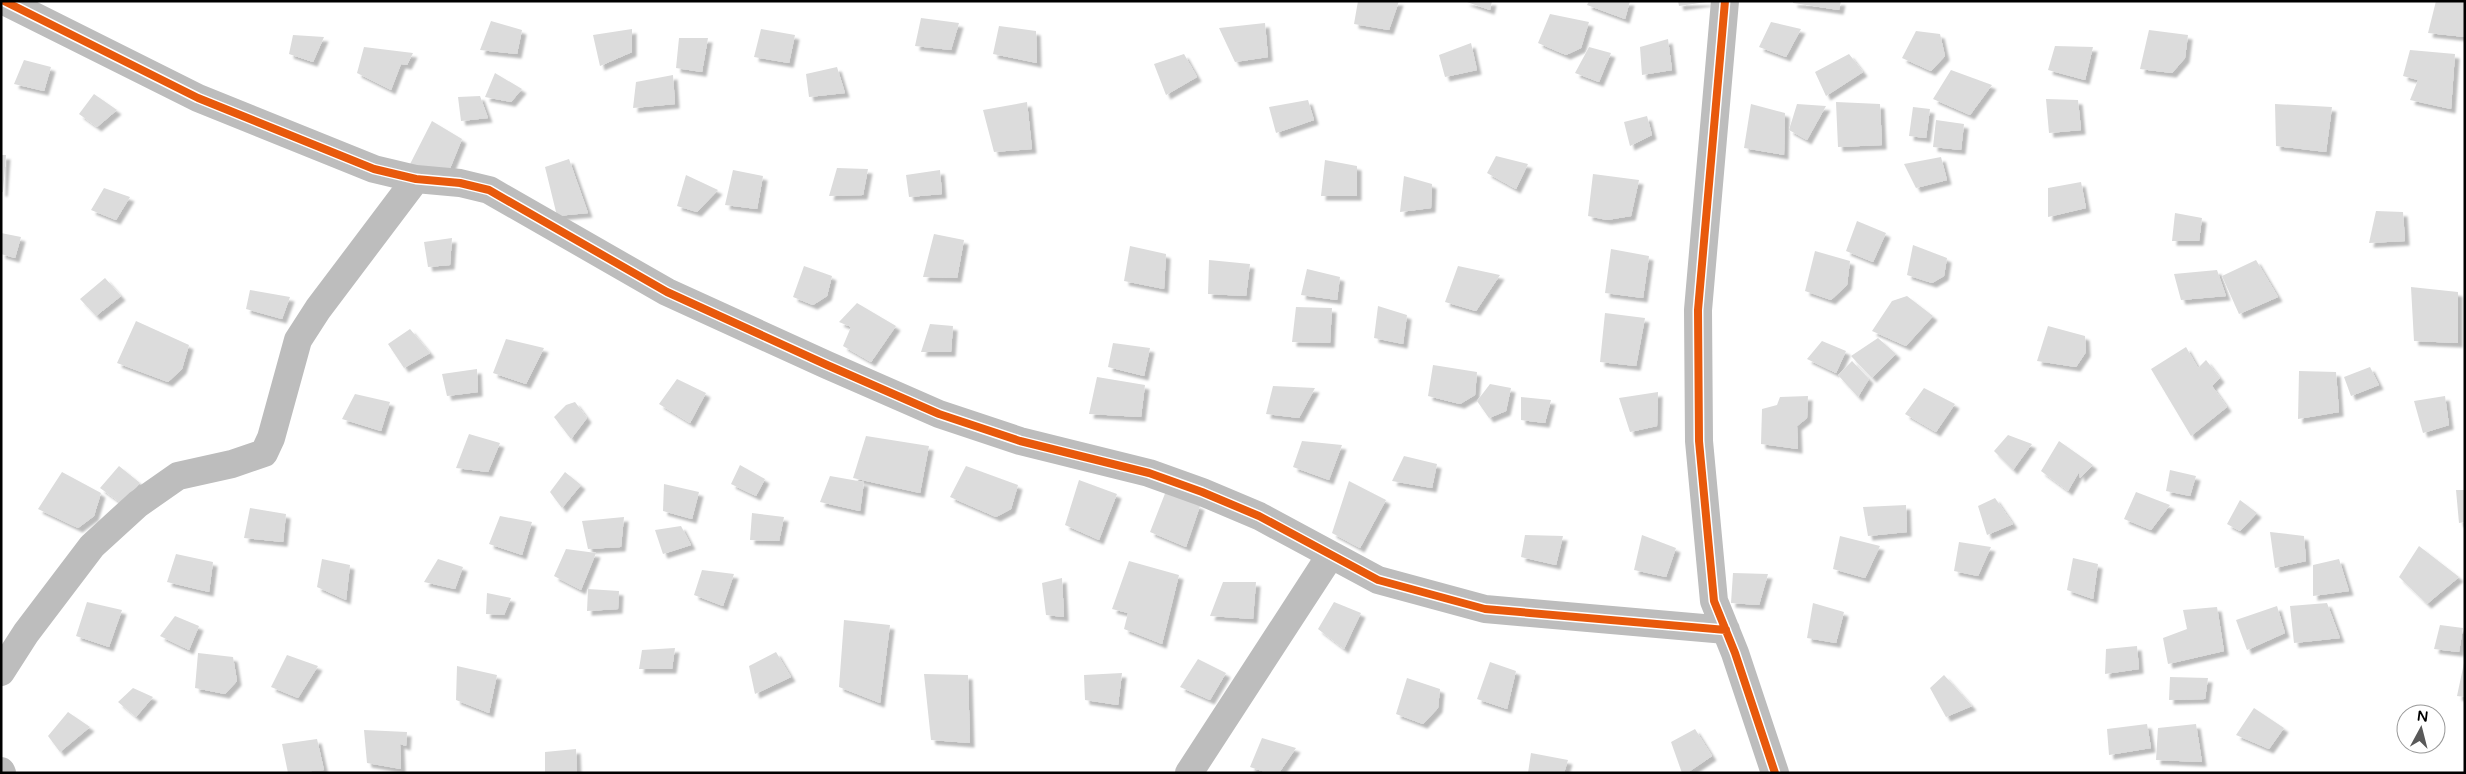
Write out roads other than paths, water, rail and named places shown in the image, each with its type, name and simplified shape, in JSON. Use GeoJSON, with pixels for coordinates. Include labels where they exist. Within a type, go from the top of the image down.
{"type":"FeatureCollection","features":[{"type":"Feature","properties":{"kind":"street"},"geometry":{"type":"LineString","coordinates":[[4,1],[198,98],[374,169],[416,179],[460,183],[488,190],[667,292],[939,414],[1020,441],[1149,473],[1202,492],[1259,516],[1330,556],[1378,580],[1485,609],[1726,630]]}},
{"type":"Feature","properties":{"kind":"street"},"geometry":{"type":"LineString","coordinates":[[1725,1],[1698,310],[1699,441],[1714,601],[1726,630],[1775,773]]}},
{"type":"Feature","properties":{"kind":"street"},"geometry":{"type":"LineString","coordinates":[[1,672],[26,633],[92,546],[138,504],[178,476],[232,464],[264,453],[271,438],[298,340],[318,309],[416,179]]}},
{"type":"Feature","properties":{"kind":"street"},"geometry":{"type":"LineString","coordinates":[[1189,773],[1330,556]]}}]}
